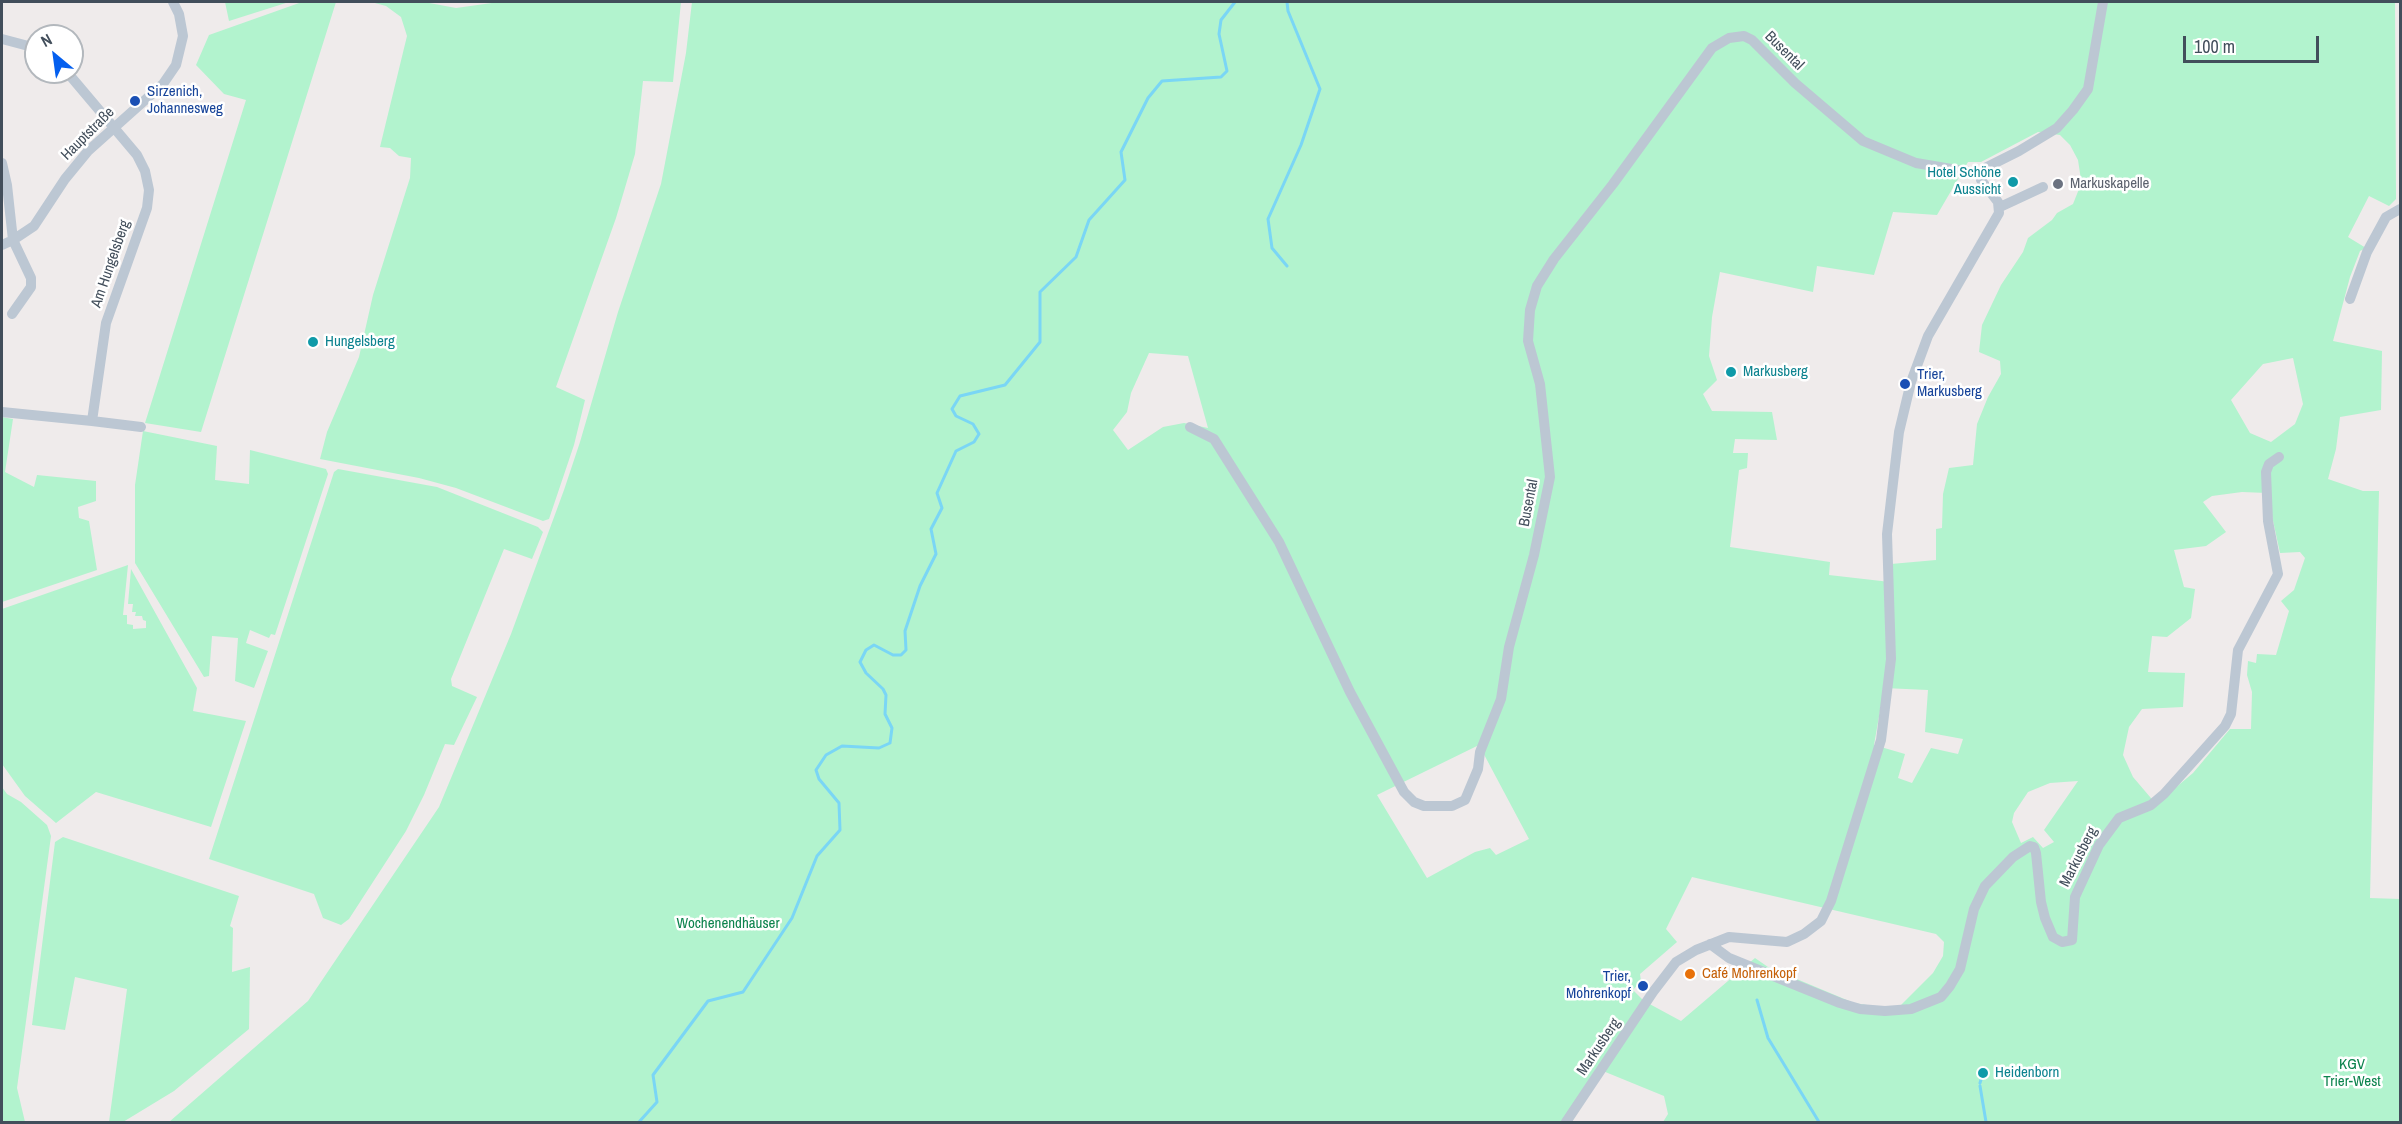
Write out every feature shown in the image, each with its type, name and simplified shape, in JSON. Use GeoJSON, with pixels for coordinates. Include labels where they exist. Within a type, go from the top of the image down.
{"type":"FeatureCollection","features":[{"type":"Feature","properties":{"kind":"street","name":"Hauptstraße"},"geometry":{"type":"LineString","coordinates":[[2,245],[34,226],[88,151],[163,84],[176,65],[183,36],[179,15],[173,2]]}},
{"type":"Feature","properties":{"kind":"street"},"geometry":{"type":"LineString","coordinates":[[2043,187],[2000,207],[1981,180],[1981,174],[1987,167],[2057,128],[2088,89],[2103,2]]}},
{"type":"Feature","properties":{"kind":"street","name":"Busental"},"geometry":{"type":"LineString","coordinates":[[1190,427],[1214,439],[1279,542],[1350,692],[1404,792],[1414,802],[1424,806],[1452,806],[1465,800],[1478,769],[1480,752],[1501,699],[1509,647],[1534,555],[1550,477],[1540,384],[1528,341],[1530,310],[1537,286],[1554,259],[1613,184],[1712,48],[1729,38],[1744,36],[1752,40],[1795,83],[1863,141],[1916,163],[1981,174]]}},
{"type":"Feature","properties":{"kind":"street"},"geometry":{"type":"LineString","coordinates":[[2,39],[24,45]]}},
{"type":"Feature","properties":{"kind":"street","name":"Am Hungelsberg"},"geometry":{"type":"LineString","coordinates":[[77,84],[137,155],[145,171],[149,190],[147,208],[106,323],[92,421]]}},
{"type":"Feature","properties":{"kind":"street"},"geometry":{"type":"LineString","coordinates":[[2,163],[13,240],[31,278],[31,287],[12,314]]}},
{"type":"Feature","properties":{"kind":"street","name":"Markusberg"},"geometry":{"type":"LineString","coordinates":[[1566,1122],[1653,992],[1676,962],[1695,950],[1729,937],[1787,942],[1804,934],[1821,921],[1831,901],[1881,740],[1890,659],[1887,534],[1899,432],[1908,394],[1928,336],[1961,276],[1995,222],[2000,207]]}},
{"type":"Feature","properties":{"kind":"street"},"geometry":{"type":"LineString","coordinates":[[2350,299],[2367,252],[2386,217],[2400,208]]}},
{"type":"Feature","properties":{"kind":"street"},"geometry":{"type":"LineString","coordinates":[[2,412],[141,427]]}},
{"type":"Feature","properties":{"kind":"street","name":"Markusberg"},"geometry":{"type":"LineString","coordinates":[[1710,944],[1729,958],[1860,1010],[1911,1009],[1941,997],[1950,986],[1960,969],[1974,909],[1985,886],[2013,857],[2030,846],[2034,847],[2036,853],[2041,902],[2053,937],[2062,942],[2072,940],[2075,897],[2099,844],[2119,818],[2151,805],[2164,794],[2225,726],[2231,714],[2235,696],[2238,650],[2278,574],[2268,521],[2266,472],[2270,464],[2279,457]]}},
{"type":"Feature","properties":{"kind":"green space"},"geometry":{"type":"Polygon","coordinates":[[[225,2],[289,2],[229,21],[225,2]]]}},
{"type":"Feature","properties":{"kind":"green space"},"geometry":{"type":"Polygon","coordinates":[[[302,2],[336,2],[201,432],[145,423],[246,100],[224,94],[196,65],[209,35],[302,2]]]}},
{"type":"Feature","properties":{"kind":"green space"},"geometry":{"type":"Polygon","coordinates":[[[371,2],[424,2],[456,8],[499,2],[681,2],[673,82],[643,81],[635,154],[616,218],[556,387],[585,400],[574,445],[549,519],[543,521],[456,488],[419,478],[320,459],[327,432],[359,357],[373,295],[410,178],[411,158],[399,156],[390,148],[380,147],[407,36],[401,17],[386,6],[371,2]]]}},
{"type":"Feature","properties":{"kind":"green space"},"geometry":{"type":"Polygon","coordinates":[[[692,2],[2395,2],[2396,199],[2389,206],[2369,196],[2348,237],[2366,248],[2360,251],[2350,277],[2333,341],[2382,351],[2381,410],[2340,417],[2336,449],[2328,479],[2363,491],[2379,491],[2370,898],[2400,899],[2400,1122],[1663,1122],[1668,1114],[1664,1096],[1598,1069],[1572,1122],[169,1122],[308,1001],[439,807],[511,634],[580,442],[618,312],[661,184],[686,53],[692,2]],[[2038,132],[1981,162],[1968,162],[1937,215],[1893,212],[1874,275],[1817,266],[1813,292],[1720,272],[1712,317],[1709,356],[1717,380],[1703,394],[1712,411],[1772,412],[1777,440],[1735,439],[1733,453],[1748,453],[1747,468],[1739,470],[1730,547],[1830,562],[1829,575],[1890,582],[1891,564],[1936,560],[1936,529],[1942,528],[1943,494],[1949,468],[1973,465],[1977,424],[2001,374],[2000,361],[1979,352],[1982,325],[2001,285],[2023,252],[2028,238],[2052,220],[2057,213],[2073,204],[2081,180],[2078,160],[2070,145],[2060,135],[2038,132]],[[1149,353],[1131,393],[1127,412],[1113,430],[1128,450],[1163,427],[1184,423],[1208,428],[1188,356],[1149,353]],[[2293,358],[2263,364],[2231,400],[2250,433],[2271,442],[2295,424],[2303,404],[2293,358]],[[2242,492],[2212,496],[2203,502],[2226,532],[2206,546],[2174,550],[2184,587],[2195,589],[2191,618],[2167,637],[2152,636],[2148,672],[2185,673],[2183,707],[2142,709],[2129,727],[2123,755],[2133,777],[2156,804],[2193,773],[2230,729],[2251,729],[2252,692],[2247,675],[2248,661],[2256,663],[2257,654],[2276,655],[2289,611],[2281,601],[2294,590],[2305,558],[2300,552],[2280,553],[2267,493],[2242,492]],[[1884,688],[1874,745],[1905,754],[1898,778],[1912,783],[1931,748],[1958,754],[1963,739],[1925,732],[1928,690],[1884,688]],[[1479,745],[1377,795],[1427,878],[1475,852],[1490,848],[1496,855],[1529,839],[1479,745]],[[2078,781],[2050,783],[2028,792],[2014,813],[2012,822],[2021,843],[2033,837],[2043,848],[2054,842],[2044,830],[2078,781]],[[1692,877],[1666,929],[1677,942],[1640,974],[1641,981],[1633,990],[1644,1001],[1681,1021],[1755,958],[1768,967],[1854,1003],[1879,1007],[1900,1006],[1933,973],[1943,956],[1944,942],[1936,934],[1692,877]]]}},
{"type":"Feature","properties":{"kind":"green space"},"geometry":{"type":"Polygon","coordinates":[[[2,417],[13,419],[5,472],[34,487],[37,475],[96,481],[96,501],[78,507],[79,518],[89,521],[97,570],[2,602],[2,417]]]}},
{"type":"Feature","properties":{"kind":"green space"},"geometry":{"type":"Polygon","coordinates":[[[143,431],[217,446],[215,480],[249,484],[250,450],[326,469],[328,474],[275,635],[271,634],[269,638],[250,630],[246,643],[268,651],[254,688],[235,681],[238,638],[212,636],[209,676],[204,677],[135,563],[135,485],[143,431]]]}},
{"type":"Feature","properties":{"kind":"green space"},"geometry":{"type":"Polygon","coordinates":[[[338,469],[437,487],[538,527],[543,532],[532,559],[504,549],[451,679],[452,686],[477,697],[454,745],[445,744],[406,831],[349,919],[341,925],[323,918],[314,894],[209,859],[334,472],[338,469]]]}},
{"type":"Feature","properties":{"kind":"green space"},"geometry":{"type":"Polygon","coordinates":[[[128,565],[123,615],[127,615],[127,624],[133,625],[133,629],[146,628],[146,621],[142,616],[135,616],[136,612],[132,612],[133,604],[128,604],[131,569],[197,688],[193,711],[246,721],[211,827],[96,792],[56,823],[25,796],[2,764],[2,609],[128,565]]]}},
{"type":"Feature","properties":{"kind":"green space"},"geometry":{"type":"Polygon","coordinates":[[[2,787],[7,794],[21,802],[47,825],[51,836],[17,1088],[25,1122],[2,1122],[2,787]]]}},
{"type":"Feature","properties":{"kind":"green space"},"geometry":{"type":"Polygon","coordinates":[[[63,837],[239,896],[230,926],[233,928],[232,972],[250,967],[249,1029],[174,1091],[123,1122],[109,1122],[127,989],[75,977],[65,1030],[32,1025],[55,842],[63,837]]]}},
{"type":"Feature","properties":{"kind":"waterway"},"geometry":{"type":"LineString","coordinates":[[639,1122],[657,1102],[653,1075],[708,1001],[743,992],[792,918],[817,856],[840,830],[839,803],[819,779],[816,770],[826,755],[842,746],[879,748],[890,743],[892,728],[885,714],[886,695],[883,689],[866,673],[860,662],[866,650],[874,645],[893,655],[901,655],[906,650],[905,631],[920,586],[936,554],[931,529],[942,508],[937,493],[956,451],[974,442],[979,434],[973,424],[956,416],[952,409],[960,396],[1005,385],[1040,342],[1040,292],[1076,257],[1089,220],[1125,180],[1121,152],[1148,98],[1162,81],[1221,77],[1227,71],[1219,34],[1221,20],[1235,2]]}},
{"type":"Feature","properties":{"kind":"waterway"},"geometry":{"type":"LineString","coordinates":[[1287,2],[1288,11],[1320,89],[1301,145],[1268,219],[1272,248],[1287,266]]}},
{"type":"Feature","properties":{"kind":"waterway"},"geometry":{"type":"LineString","coordinates":[[1757,1000],[1768,1038],[1819,1122]]}},
{"type":"Feature","properties":{"kind":"waterway"},"geometry":{"type":"LineString","coordinates":[[1980,1083],[1983,1073]]}},
{"type":"Feature","properties":{"kind":"waterway"},"geometry":{"type":"LineString","coordinates":[[1980,1086],[1986,1122]]}},
{"type":"Feature","properties":{"kind":"place","name":"Sirzenich, Johannesweg"},"geometry":{"type":"Point","coordinates":[135,101]}},
{"type":"Feature","properties":{"kind":"place","name":"Hotel Schöne Aussicht"},"geometry":{"type":"Point","coordinates":[2013,182]}},
{"type":"Feature","properties":{"kind":"place","name":"Markuskapelle"},"geometry":{"type":"Point","coordinates":[2058,184]}},
{"type":"Feature","properties":{"kind":"place","name":"Hungelsberg"},"geometry":{"type":"Point","coordinates":[313,342]}},
{"type":"Feature","properties":{"kind":"place","name":"Markusberg"},"geometry":{"type":"Point","coordinates":[1731,372]}},
{"type":"Feature","properties":{"kind":"place","name":"Trier, Markusberg"},"geometry":{"type":"Point","coordinates":[1905,384]}},
{"type":"Feature","properties":{"kind":"place","name":"Café Mohrenkopf"},"geometry":{"type":"Point","coordinates":[1690,974]}},
{"type":"Feature","properties":{"kind":"place","name":"Trier, Mohrenkopf"},"geometry":{"type":"Point","coordinates":[1643,986]}},
{"type":"Feature","properties":{"kind":"place","name":"Heidenborn"},"geometry":{"type":"Point","coordinates":[1983,1073]}},
{"type":"Feature","properties":{"kind":"park label","name":"Wochenendhäuser"},"geometry":{"type":"Point","coordinates":[728,924]}},
{"type":"Feature","properties":{"kind":"park label","name":"KGV Trier-West"},"geometry":{"type":"Point","coordinates":[2352,1074]}}]}
